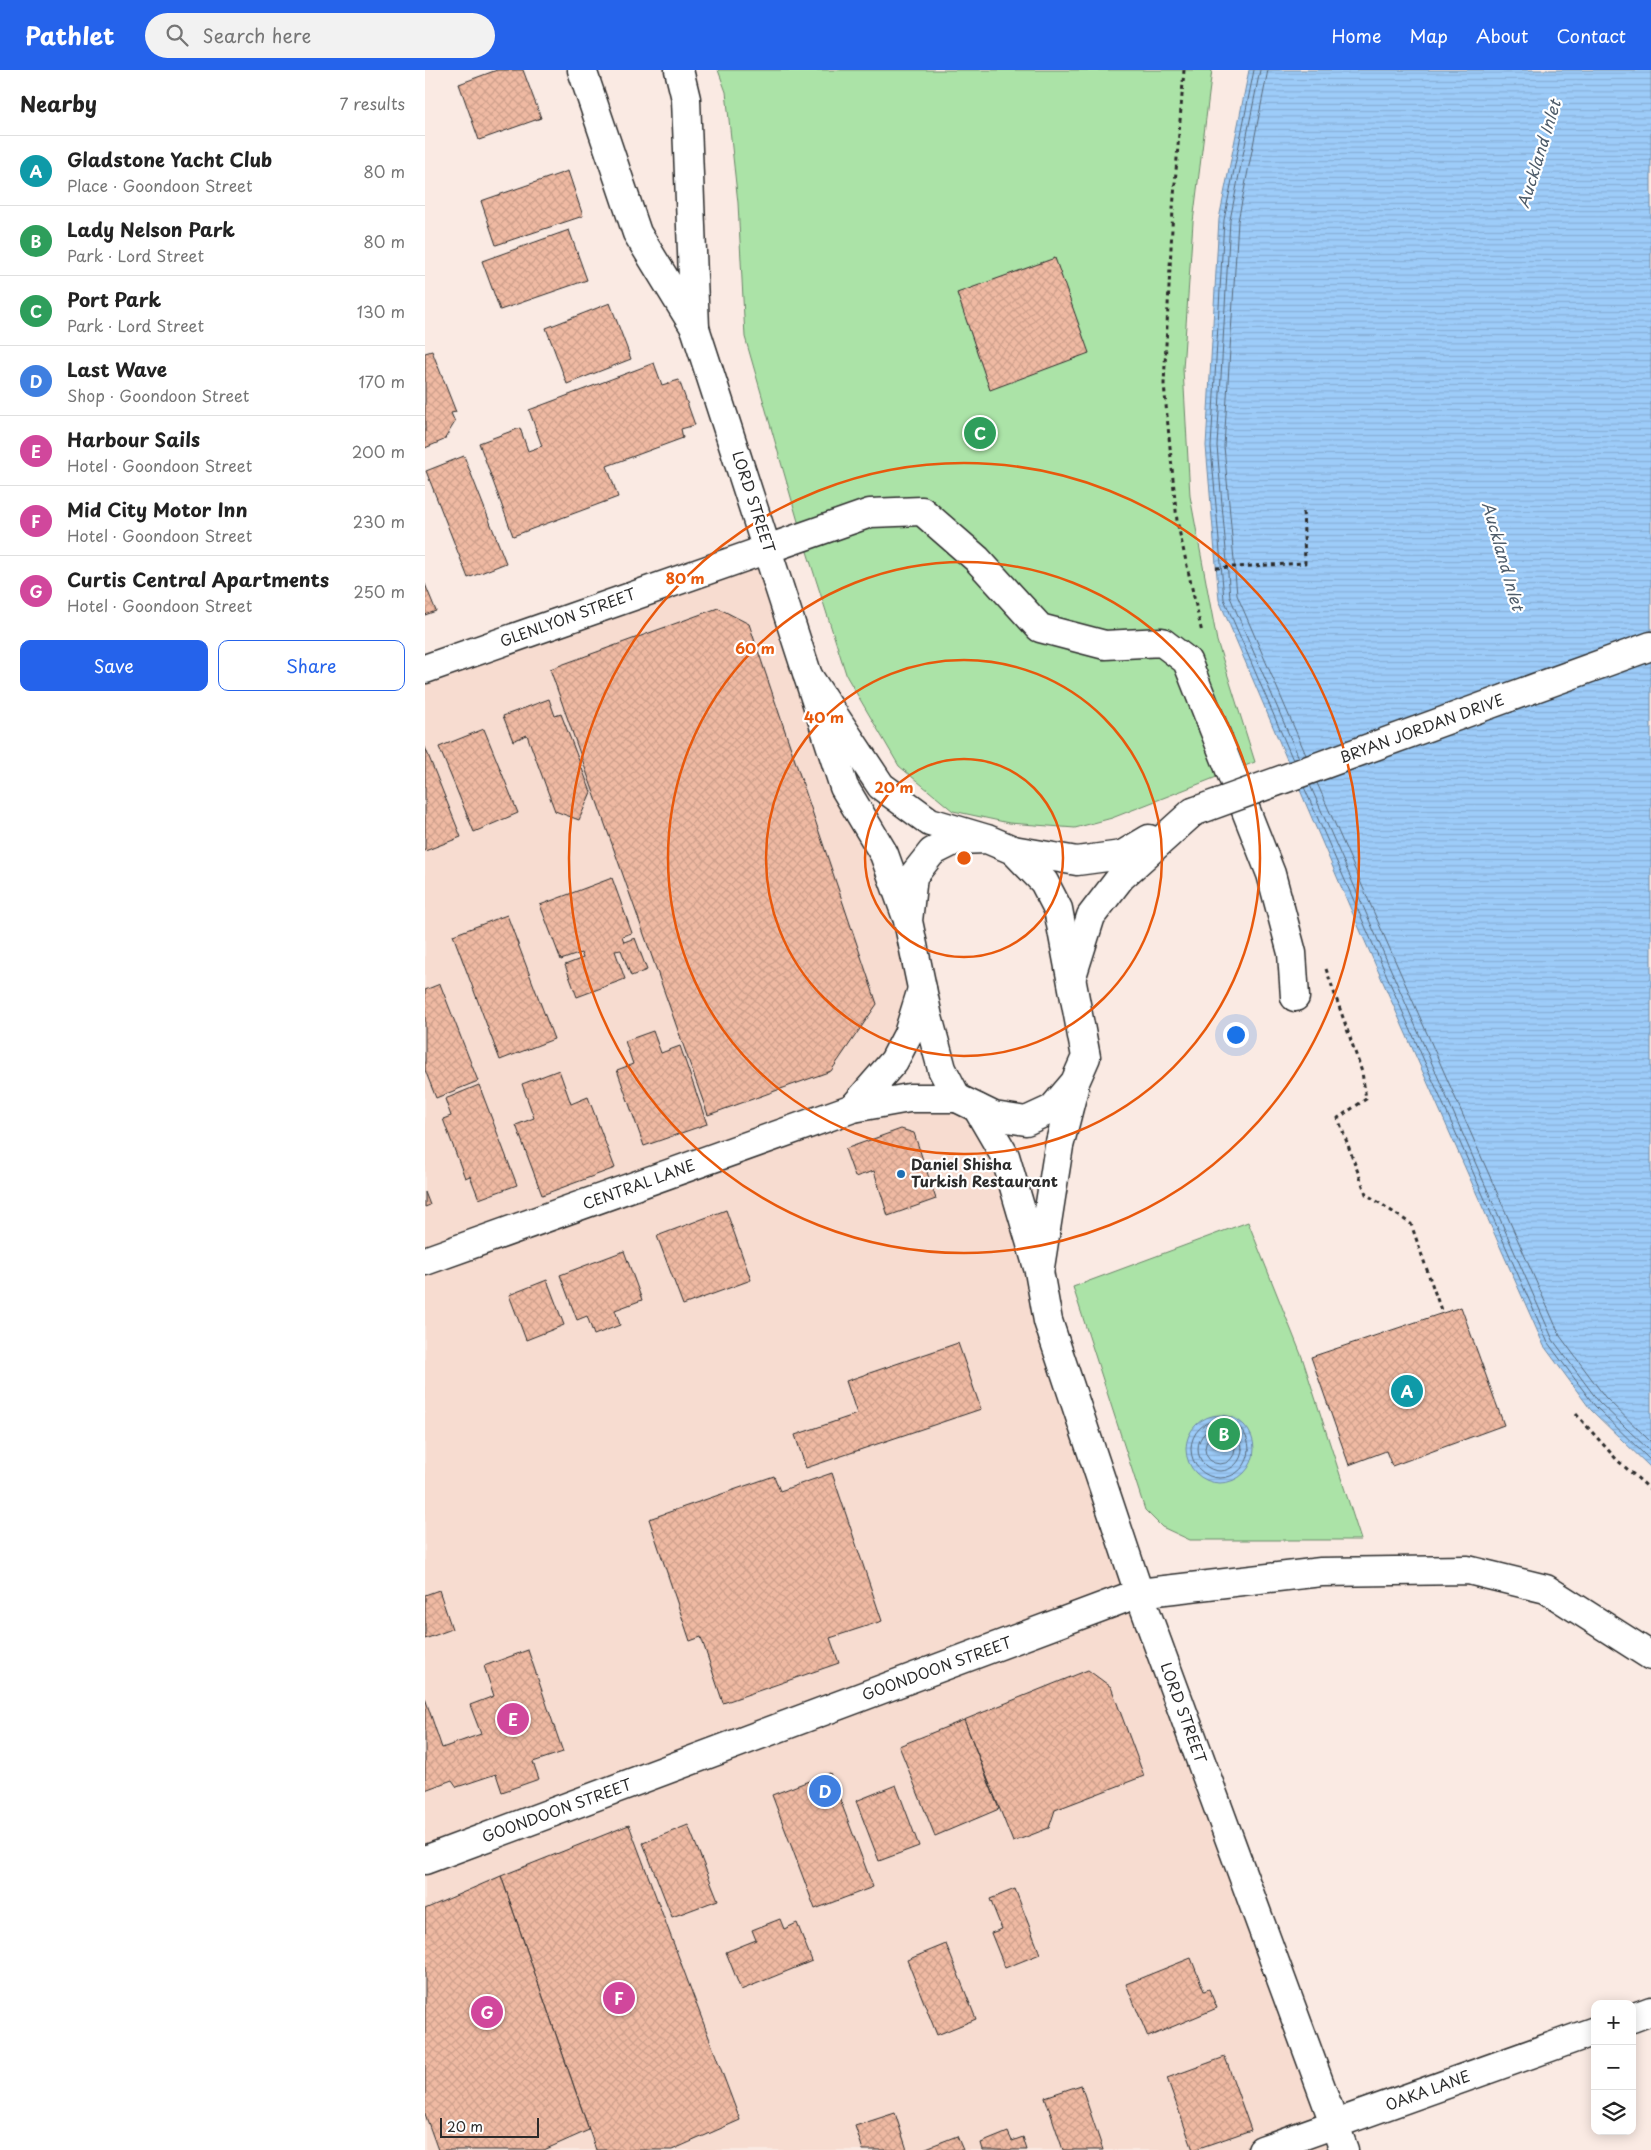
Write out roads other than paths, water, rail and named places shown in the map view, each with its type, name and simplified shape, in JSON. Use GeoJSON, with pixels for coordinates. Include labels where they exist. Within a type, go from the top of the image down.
{"type":"FeatureCollection","features":[{"type":"Feature","properties":{"kind":"main road","name":"LORD STREET"},"geometry":{"type":"LineString","coordinates":[[582,70],[637,233],[695,328],[768,547],[844,787],[884,854],[908,921],[922,990],[942,1069],[1005,1156],[1039,1271],[1048,1321],[1139,1593],[1344,2150]]}},
{"type":"Feature","properties":{"kind":"main road","name":"LORD STREET"},"geometry":{"type":"LineString","coordinates":[[679,70],[686,99],[695,328]]}},
{"type":"Feature","properties":{"kind":"main road","name":"GLENLYON STREET"},"geometry":{"type":"LineString","coordinates":[[425,668],[869,513],[922,511],[977,559],[1040,628],[1105,645],[1162,642],[1187,661],[1271,874],[1292,953],[1295,997]]}},
{"type":"Feature","properties":{"kind":"main road","name":"BRYAN JORDAN DRIVE"},"geometry":{"type":"LineString","coordinates":[[1013,850],[1077,861],[1122,855],[1193,812],[1651,646]]}},
{"type":"Feature","properties":{"kind":"main road","name":"LORD STREET"},"geometry":{"type":"LineString","coordinates":[[808,676],[881,786],[930,822],[987,839],[1013,850]]}},
{"type":"Feature","properties":{"kind":"main road","name":"BRYAN JORDAN DRIVE"},"geometry":{"type":"LineString","coordinates":[[1071,978],[1091,916],[1121,877],[1193,812]]}},
{"type":"Feature","properties":{"kind":"main road"},"geometry":{"type":"LineString","coordinates":[[908,921],[913,876],[932,852],[956,840],[987,839]]}},
{"type":"Feature","properties":{"kind":"main road"},"geometry":{"type":"LineString","coordinates":[[967,1103],[994,1116],[1025,1121],[1052,1109],[1075,1082],[1086,1057],[1058,909],[1044,882],[1013,850]]}},
{"type":"Feature","properties":{"kind":"main road","name":"CENTRAL LANE"},"geometry":{"type":"LineString","coordinates":[[853,1108],[895,1061],[908,1034],[922,990]]}},
{"type":"Feature","properties":{"kind":"main road","name":"LORD STREET"},"geometry":{"type":"LineString","coordinates":[[1039,1271],[1059,1146],[1075,1082]]}},
{"type":"Feature","properties":{"kind":"main road","name":"CENTRAL LANE"},"geometry":{"type":"LineString","coordinates":[[425,1261],[853,1108],[909,1098],[967,1103]]}},
{"type":"Feature","properties":{"kind":"main road","name":"GOONDOON STREET"},"geometry":{"type":"LineString","coordinates":[[425,1860],[1139,1593],[1321,1572],[1468,1570],[1546,1589],[1651,1656]]}},
{"type":"Feature","properties":{"kind":"main road"},"geometry":{"type":"LineString","coordinates":[[1636,2017],[1651,2011]]}},
{"type":"Feature","properties":{"kind":"main road","name":"OAKA LANE"},"geometry":{"type":"LineString","coordinates":[[1262,2150],[1591,2032]]}},
{"type":"Feature","properties":{"kind":"water","name":"Auckland Inlet"},"geometry":{"type":"Polygon","coordinates":[[[1249,70],[1651,70],[1651,1468],[1591,1410],[1544,1346],[1349,905],[1219,600],[1206,446],[1219,219],[1249,70]]]}},
{"type":"Feature","properties":{"kind":"water"},"geometry":{"type":"Polygon","coordinates":[[[1220,1415],[1233,1418],[1244,1425],[1251,1436],[1254,1449],[1251,1462],[1244,1473],[1233,1480],[1220,1483],[1207,1480],[1196,1473],[1189,1462],[1186,1449],[1189,1436],[1196,1425],[1207,1418],[1220,1415]]]}},
{"type":"Feature","properties":{"kind":"place","name":"Port Park"},"geometry":{"type":"Point","coordinates":[980,433]}},
{"type":"Feature","properties":{"kind":"place","name":"Daniel Shisha Turkish Restaurant"},"geometry":{"type":"Point","coordinates":[901,1174]}},
{"type":"Feature","properties":{"kind":"place","name":"Gladstone Yacht Club"},"geometry":{"type":"Point","coordinates":[1407,1391]}},
{"type":"Feature","properties":{"kind":"place","name":"Lady Nelson Park"},"geometry":{"type":"Point","coordinates":[1224,1434]}},
{"type":"Feature","properties":{"kind":"place","name":"Harbour Sails"},"geometry":{"type":"Point","coordinates":[513,1719]}},
{"type":"Feature","properties":{"kind":"place","name":"Last Wave"},"geometry":{"type":"Point","coordinates":[825,1791]}},
{"type":"Feature","properties":{"kind":"place","name":"Mid City Motor Inn"},"geometry":{"type":"Point","coordinates":[619,1998]}},
{"type":"Feature","properties":{"kind":"place","name":"Curtis Central Apartments"},"geometry":{"type":"Point","coordinates":[487,2012]}}]}
